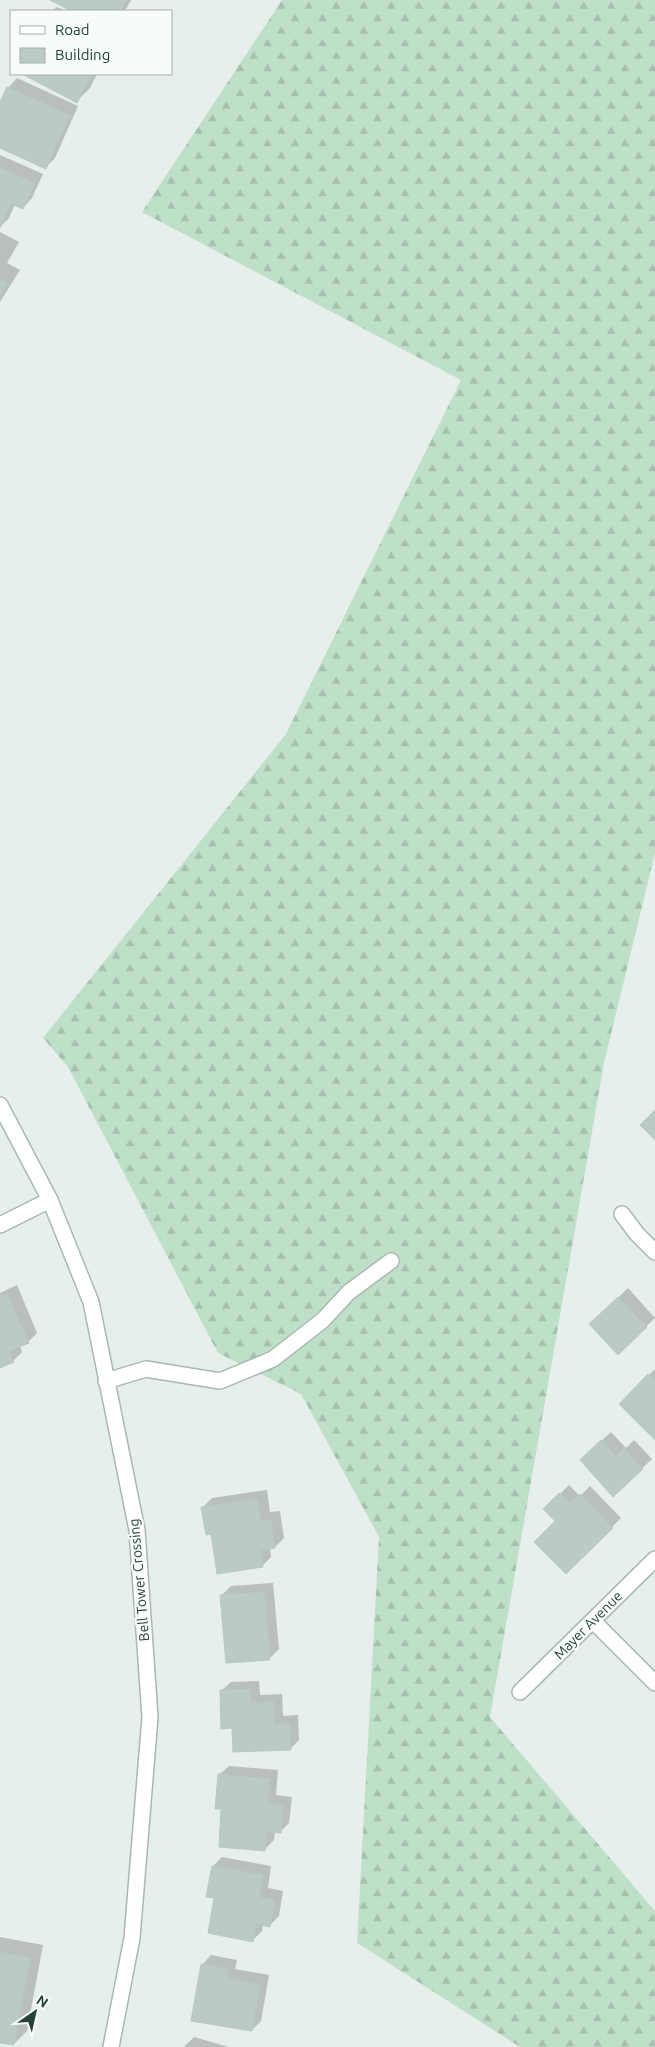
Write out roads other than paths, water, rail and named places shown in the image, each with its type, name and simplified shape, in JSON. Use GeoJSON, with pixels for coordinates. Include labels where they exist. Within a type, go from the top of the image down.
{"type":"FeatureCollection","features":[{"type":"Feature","properties":{"kind":"street","name":"Bell Tower Crossing"},"geometry":{"type":"LineString","coordinates":[[0,1104],[50,1200],[91,1302],[137,1530],[150,1717],[132,1938],[110,2047]]}},
{"type":"Feature","properties":{"kind":"street"},"geometry":{"type":"LineString","coordinates":[[0,1225],[50,1200]]}},
{"type":"Feature","properties":{"kind":"street"},"geometry":{"type":"LineString","coordinates":[[622,1214],[637,1234],[655,1252]]}},
{"type":"Feature","properties":{"kind":"street"},"geometry":{"type":"LineString","coordinates":[[106,1381],[146,1369],[220,1381],[273,1359],[324,1320],[348,1292],[391,1261]]}},
{"type":"Feature","properties":{"kind":"street","name":"Mayer Avenue"},"geometry":{"type":"LineString","coordinates":[[520,1692],[655,1559]]}},
{"type":"Feature","properties":{"kind":"street"},"geometry":{"type":"LineString","coordinates":[[593,1621],[655,1683]]}}]}
